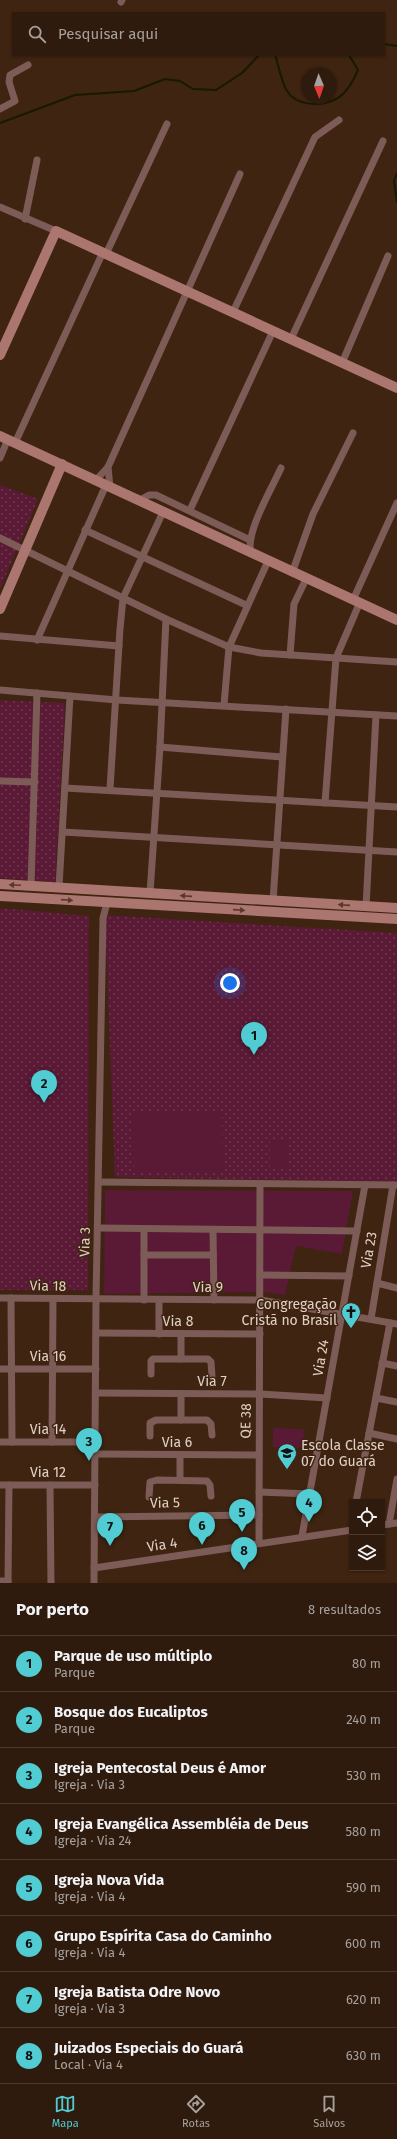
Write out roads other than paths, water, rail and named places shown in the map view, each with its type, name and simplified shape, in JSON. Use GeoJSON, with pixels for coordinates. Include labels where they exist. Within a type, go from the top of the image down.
{"type":"FeatureCollection","features":[{"type":"Feature","properties":{"kind":"street"},"geometry":{"type":"LineString","coordinates":[[0,110],[15,101],[9,82],[10,75],[28,65]]}},
{"type":"Feature","properties":{"kind":"street"},"geometry":{"type":"LineString","coordinates":[[233,312],[315,137],[339,120]]}},
{"type":"Feature","properties":{"kind":"street"},"geometry":{"type":"LineString","coordinates":[[0,458],[8,439],[105,253],[167,124]]}},
{"type":"Feature","properties":{"kind":"street"},"geometry":{"type":"LineString","coordinates":[[291,339],[383,141]]}},
{"type":"Feature","properties":{"kind":"street"},"geometry":{"type":"LineString","coordinates":[[25,219],[37,160]]}},
{"type":"Feature","properties":{"kind":"street"},"geometry":{"type":"LineString","coordinates":[[96,480],[108,468],[240,174]]}},
{"type":"Feature","properties":{"kind":"street"},"geometry":{"type":"LineString","coordinates":[[0,207],[105,253],[397,388]]}},
{"type":"Feature","properties":{"kind":"street"},"geometry":{"type":"LineString","coordinates":[[0,355],[56,231]]}},
{"type":"Feature","properties":{"kind":"street"},"geometry":{"type":"LineString","coordinates":[[342,363],[388,256]]}},
{"type":"Feature","properties":{"kind":"street"},"geometry":{"type":"LineString","coordinates":[[190,510],[273,331]]}},
{"type":"Feature","properties":{"kind":"street"},"geometry":{"type":"LineString","coordinates":[[292,573],[313,514],[353,433]]}},
{"type":"Feature","properties":{"kind":"street"},"geometry":{"type":"LineString","coordinates":[[8,439],[292,573],[397,620]]}},
{"type":"Feature","properties":{"kind":"street"},"geometry":{"type":"LineString","coordinates":[[0,609],[62,464]]}},
{"type":"Feature","properties":{"kind":"street"},"geometry":{"type":"LineString","coordinates":[[38,640],[85,530],[108,486],[108,468]]}},
{"type":"Feature","properties":{"kind":"street"},"geometry":{"type":"LineString","coordinates":[[251,553],[250,540],[281,468]]}},
{"type":"Feature","properties":{"kind":"street"},"geometry":{"type":"LineString","coordinates":[[140,500],[149,495],[156,495],[250,540]]}},
{"type":"Feature","properties":{"kind":"street"},"geometry":{"type":"LineString","coordinates":[[325,803],[336,658],[356,601],[397,503]]}},
{"type":"Feature","properties":{"kind":"street"},"geometry":{"type":"LineString","coordinates":[[110,789],[119,646],[124,598],[163,512]]}},
{"type":"Feature","properties":{"kind":"street"},"geometry":{"type":"LineString","coordinates":[[85,530],[246,605]]}},
{"type":"Feature","properties":{"kind":"street"},"geometry":{"type":"LineString","coordinates":[[0,538],[66,572],[229,647],[261,653],[397,662]]}},
{"type":"Feature","properties":{"kind":"street"},"geometry":{"type":"LineString","coordinates":[[224,705],[229,647],[246,605],[268,561]]}},
{"type":"Feature","properties":{"kind":"street"},"geometry":{"type":"LineString","coordinates":[[290,655],[294,604],[306,579]]}},
{"type":"Feature","properties":{"kind":"street"},"geometry":{"type":"LineString","coordinates":[[150,893],[160,747],[166,619]]}},
{"type":"Feature","properties":{"kind":"street"},"geometry":{"type":"LineString","coordinates":[[0,636],[119,646]]}},
{"type":"Feature","properties":{"kind":"street"},"geometry":{"type":"LineString","coordinates":[[0,690],[116,700],[397,716]]}},
{"type":"Feature","properties":{"kind":"street"},"geometry":{"type":"LineString","coordinates":[[31,886],[37,693]]}},
{"type":"Feature","properties":{"kind":"street"},"geometry":{"type":"LineString","coordinates":[[59,887],[70,696]]}},
{"type":"Feature","properties":{"kind":"street"},"geometry":{"type":"LineString","coordinates":[[273,901],[286,709]]}},
{"type":"Feature","properties":{"kind":"street"},"geometry":{"type":"LineString","coordinates":[[366,907],[376,715]]}},
{"type":"Feature","properties":{"kind":"street"},"geometry":{"type":"LineString","coordinates":[[160,747],[282,757]]}},
{"type":"Feature","properties":{"kind":"street"},"geometry":{"type":"LineString","coordinates":[[0,781],[35,782]]}},
{"type":"Feature","properties":{"kind":"street"},"geometry":{"type":"LineString","coordinates":[[65,788],[110,789],[397,807]]}},
{"type":"Feature","properties":{"kind":"street"},"geometry":{"type":"LineString","coordinates":[[63,832],[397,852]]}},
{"type":"Feature","properties":{"kind":"street"},"geometry":{"type":"LineString","coordinates":[[0,884],[150,893],[207,902],[397,919]]}},
{"type":"Feature","properties":{"kind":"street"},"geometry":{"type":"LineString","coordinates":[[0,896],[107,903],[273,901],[397,908]]}},
{"type":"Feature","properties":{"kind":"street","name":"Via 3"},"geometry":{"type":"LineString","coordinates":[[94,1583],[96,1300],[103,918],[107,903]]}},
{"type":"Feature","properties":{"kind":"street"},"geometry":{"type":"LineString","coordinates":[[99,1182],[395,1185]]}},
{"type":"Feature","properties":{"kind":"street","name":"QE 38"},"geometry":{"type":"LineString","coordinates":[[259,1542],[260,1184]]}},
{"type":"Feature","properties":{"kind":"street","name":"Via 24"},"geometry":{"type":"LineString","coordinates":[[302,1536],[365,1185]]}},
{"type":"Feature","properties":{"kind":"street","name":"Via 23"},"geometry":{"type":"LineString","coordinates":[[370,1319],[395,1185]]}},
{"type":"Feature","properties":{"kind":"street"},"geometry":{"type":"LineString","coordinates":[[98,1228],[357,1231]]}},
{"type":"Feature","properties":{"kind":"street"},"geometry":{"type":"LineString","coordinates":[[144,1229],[144,1300]]}},
{"type":"Feature","properties":{"kind":"street"},"geometry":{"type":"LineString","coordinates":[[213,1230],[214,1300]]}},
{"type":"Feature","properties":{"kind":"street"},"geometry":{"type":"LineString","coordinates":[[144,1255],[213,1255]]}},
{"type":"Feature","properties":{"kind":"street"},"geometry":{"type":"LineString","coordinates":[[260,1275],[349,1276]]}},
{"type":"Feature","properties":{"kind":"street"},"geometry":{"type":"LineString","coordinates":[[377,1284],[397,1288]]}},
{"type":"Feature","properties":{"kind":"street","name":"Via 18"},"geometry":{"type":"LineString","coordinates":[[0,1298],[96,1300]]}},
{"type":"Feature","properties":{"kind":"street"},"geometry":{"type":"LineString","coordinates":[[10,1298],[12,1442]]}},
{"type":"Feature","properties":{"kind":"street"},"geometry":{"type":"LineString","coordinates":[[52,1442],[53,1299]]}},
{"type":"Feature","properties":{"kind":"street","name":"Via 9"},"geometry":{"type":"LineString","coordinates":[[96,1300],[260,1300],[394,1323]]}},
{"type":"Feature","properties":{"kind":"street"},"geometry":{"type":"LineString","coordinates":[[159,1300],[159,1334]]}},
{"type":"Feature","properties":{"kind":"street"},"geometry":{"type":"LineString","coordinates":[[357,1499],[382,1363],[394,1323]]}},
{"type":"Feature","properties":{"kind":"street","name":"Via 8"},"geometry":{"type":"LineString","coordinates":[[96,1333],[260,1334]]}},
{"type":"Feature","properties":{"kind":"street"},"geometry":{"type":"LineString","coordinates":[[181,1334],[181,1360]]}},
{"type":"Feature","properties":{"kind":"street"},"geometry":{"type":"LineString","coordinates":[[151,1374],[152,1359],[210,1359],[212,1376]]}},
{"type":"Feature","properties":{"kind":"street"},"geometry":{"type":"LineString","coordinates":[[382,1363],[397,1366]]}},
{"type":"Feature","properties":{"kind":"street","name":"Via 16"},"geometry":{"type":"LineString","coordinates":[[0,1369],[96,1369]]}},
{"type":"Feature","properties":{"kind":"street","name":"Via 7"},"geometry":{"type":"LineString","coordinates":[[96,1392],[260,1394],[327,1398]]}},
{"type":"Feature","properties":{"kind":"street"},"geometry":{"type":"LineString","coordinates":[[180,1420],[181,1394]]}},
{"type":"Feature","properties":{"kind":"street"},"geometry":{"type":"LineString","coordinates":[[376,1398],[397,1402]]}},
{"type":"Feature","properties":{"kind":"street"},"geometry":{"type":"LineString","coordinates":[[150,1436],[152,1421],[180,1420],[209,1421],[212,1426],[212,1435]]}},
{"type":"Feature","properties":{"kind":"street"},"geometry":{"type":"LineString","coordinates":[[369,1433],[397,1440]]}},
{"type":"Feature","properties":{"kind":"street","name":"Via 14"},"geometry":{"type":"LineString","coordinates":[[0,1442],[95,1442]]}},
{"type":"Feature","properties":{"kind":"street","name":"Via 6"},"geometry":{"type":"LineString","coordinates":[[96,1454],[259,1455]]}},
{"type":"Feature","properties":{"kind":"street"},"geometry":{"type":"LineString","coordinates":[[180,1455],[180,1480]]}},
{"type":"Feature","properties":{"kind":"street"},"geometry":{"type":"LineString","coordinates":[[149,1497],[149,1484],[152,1480],[207,1481],[210,1485],[211,1496]]}},
{"type":"Feature","properties":{"kind":"street"},"geometry":{"type":"LineString","coordinates":[[397,1480],[385,1525],[397,1523]]}},
{"type":"Feature","properties":{"kind":"street","name":"Via 12"},"geometry":{"type":"LineString","coordinates":[[0,1485],[95,1485]]}},
{"type":"Feature","properties":{"kind":"street"},"geometry":{"type":"LineString","coordinates":[[0,1580],[8,1582],[9,1485]]}},
{"type":"Feature","properties":{"kind":"street"},"geometry":{"type":"LineString","coordinates":[[50,1485],[51,1583]]}},
{"type":"Feature","properties":{"kind":"street"},"geometry":{"type":"LineString","coordinates":[[259,1492],[310,1494]]}},
{"type":"Feature","properties":{"kind":"street","name":"Via 5"},"geometry":{"type":"LineString","coordinates":[[95,1517],[259,1515]]}},
{"type":"Feature","properties":{"kind":"street","name":"Via 4"},"geometry":{"type":"LineString","coordinates":[[94,1568],[349,1528]]}},
{"type":"Feature","properties":{"kind":"waterway"},"geometry":{"type":"LineString","coordinates":[[385,44],[397,46]]}},
{"type":"Feature","properties":{"kind":"waterway"},"geometry":{"type":"LineString","coordinates":[[0,123],[75,95],[134,91],[165,79],[180,81],[193,89],[216,90],[242,73],[258,56]]}},
{"type":"Feature","properties":{"kind":"waterway"},"geometry":{"type":"LineString","coordinates":[[275,56],[283,83],[287,91],[296,100],[309,104],[330,102],[340,96],[349,86],[358,70],[350,56]]}},
{"type":"Feature","properties":{"kind":"waterway"},"geometry":{"type":"LineString","coordinates":[[397,173],[394,181],[397,202]]}},
{"type":"Feature","properties":{"kind":"place","name":"Parque de uso múltiplo"},"geometry":{"type":"Point","coordinates":[254,1055]}},
{"type":"Feature","properties":{"kind":"place","name":"Bosque dos Eucaliptos"},"geometry":{"type":"Point","coordinates":[44,1103]}},
{"type":"Feature","properties":{"kind":"place","name":"Congregação Cristã no Brasil"},"geometry":{"type":"Point","coordinates":[351,1329]}},
{"type":"Feature","properties":{"kind":"place","name":"Igreja Pentecostal Deus é Amor"},"geometry":{"type":"Point","coordinates":[89,1461]}},
{"type":"Feature","properties":{"kind":"place","name":"Escola Classe 07 do Guará"},"geometry":{"type":"Point","coordinates":[287,1470]}},
{"type":"Feature","properties":{"kind":"place","name":"Igreja Evangélica Assembléia de Deus"},"geometry":{"type":"Point","coordinates":[309,1522]}},
{"type":"Feature","properties":{"kind":"place","name":"Igreja Nova Vida"},"geometry":{"type":"Point","coordinates":[242,1532]}},
{"type":"Feature","properties":{"kind":"place","name":"Grupo Espírita Casa do Caminho"},"geometry":{"type":"Point","coordinates":[202,1545]}},
{"type":"Feature","properties":{"kind":"place","name":"Igreja Batista Odre Novo"},"geometry":{"type":"Point","coordinates":[110,1546]}},
{"type":"Feature","properties":{"kind":"place","name":"Juizados Especiais do Guará"},"geometry":{"type":"Point","coordinates":[244,1570]}}]}
